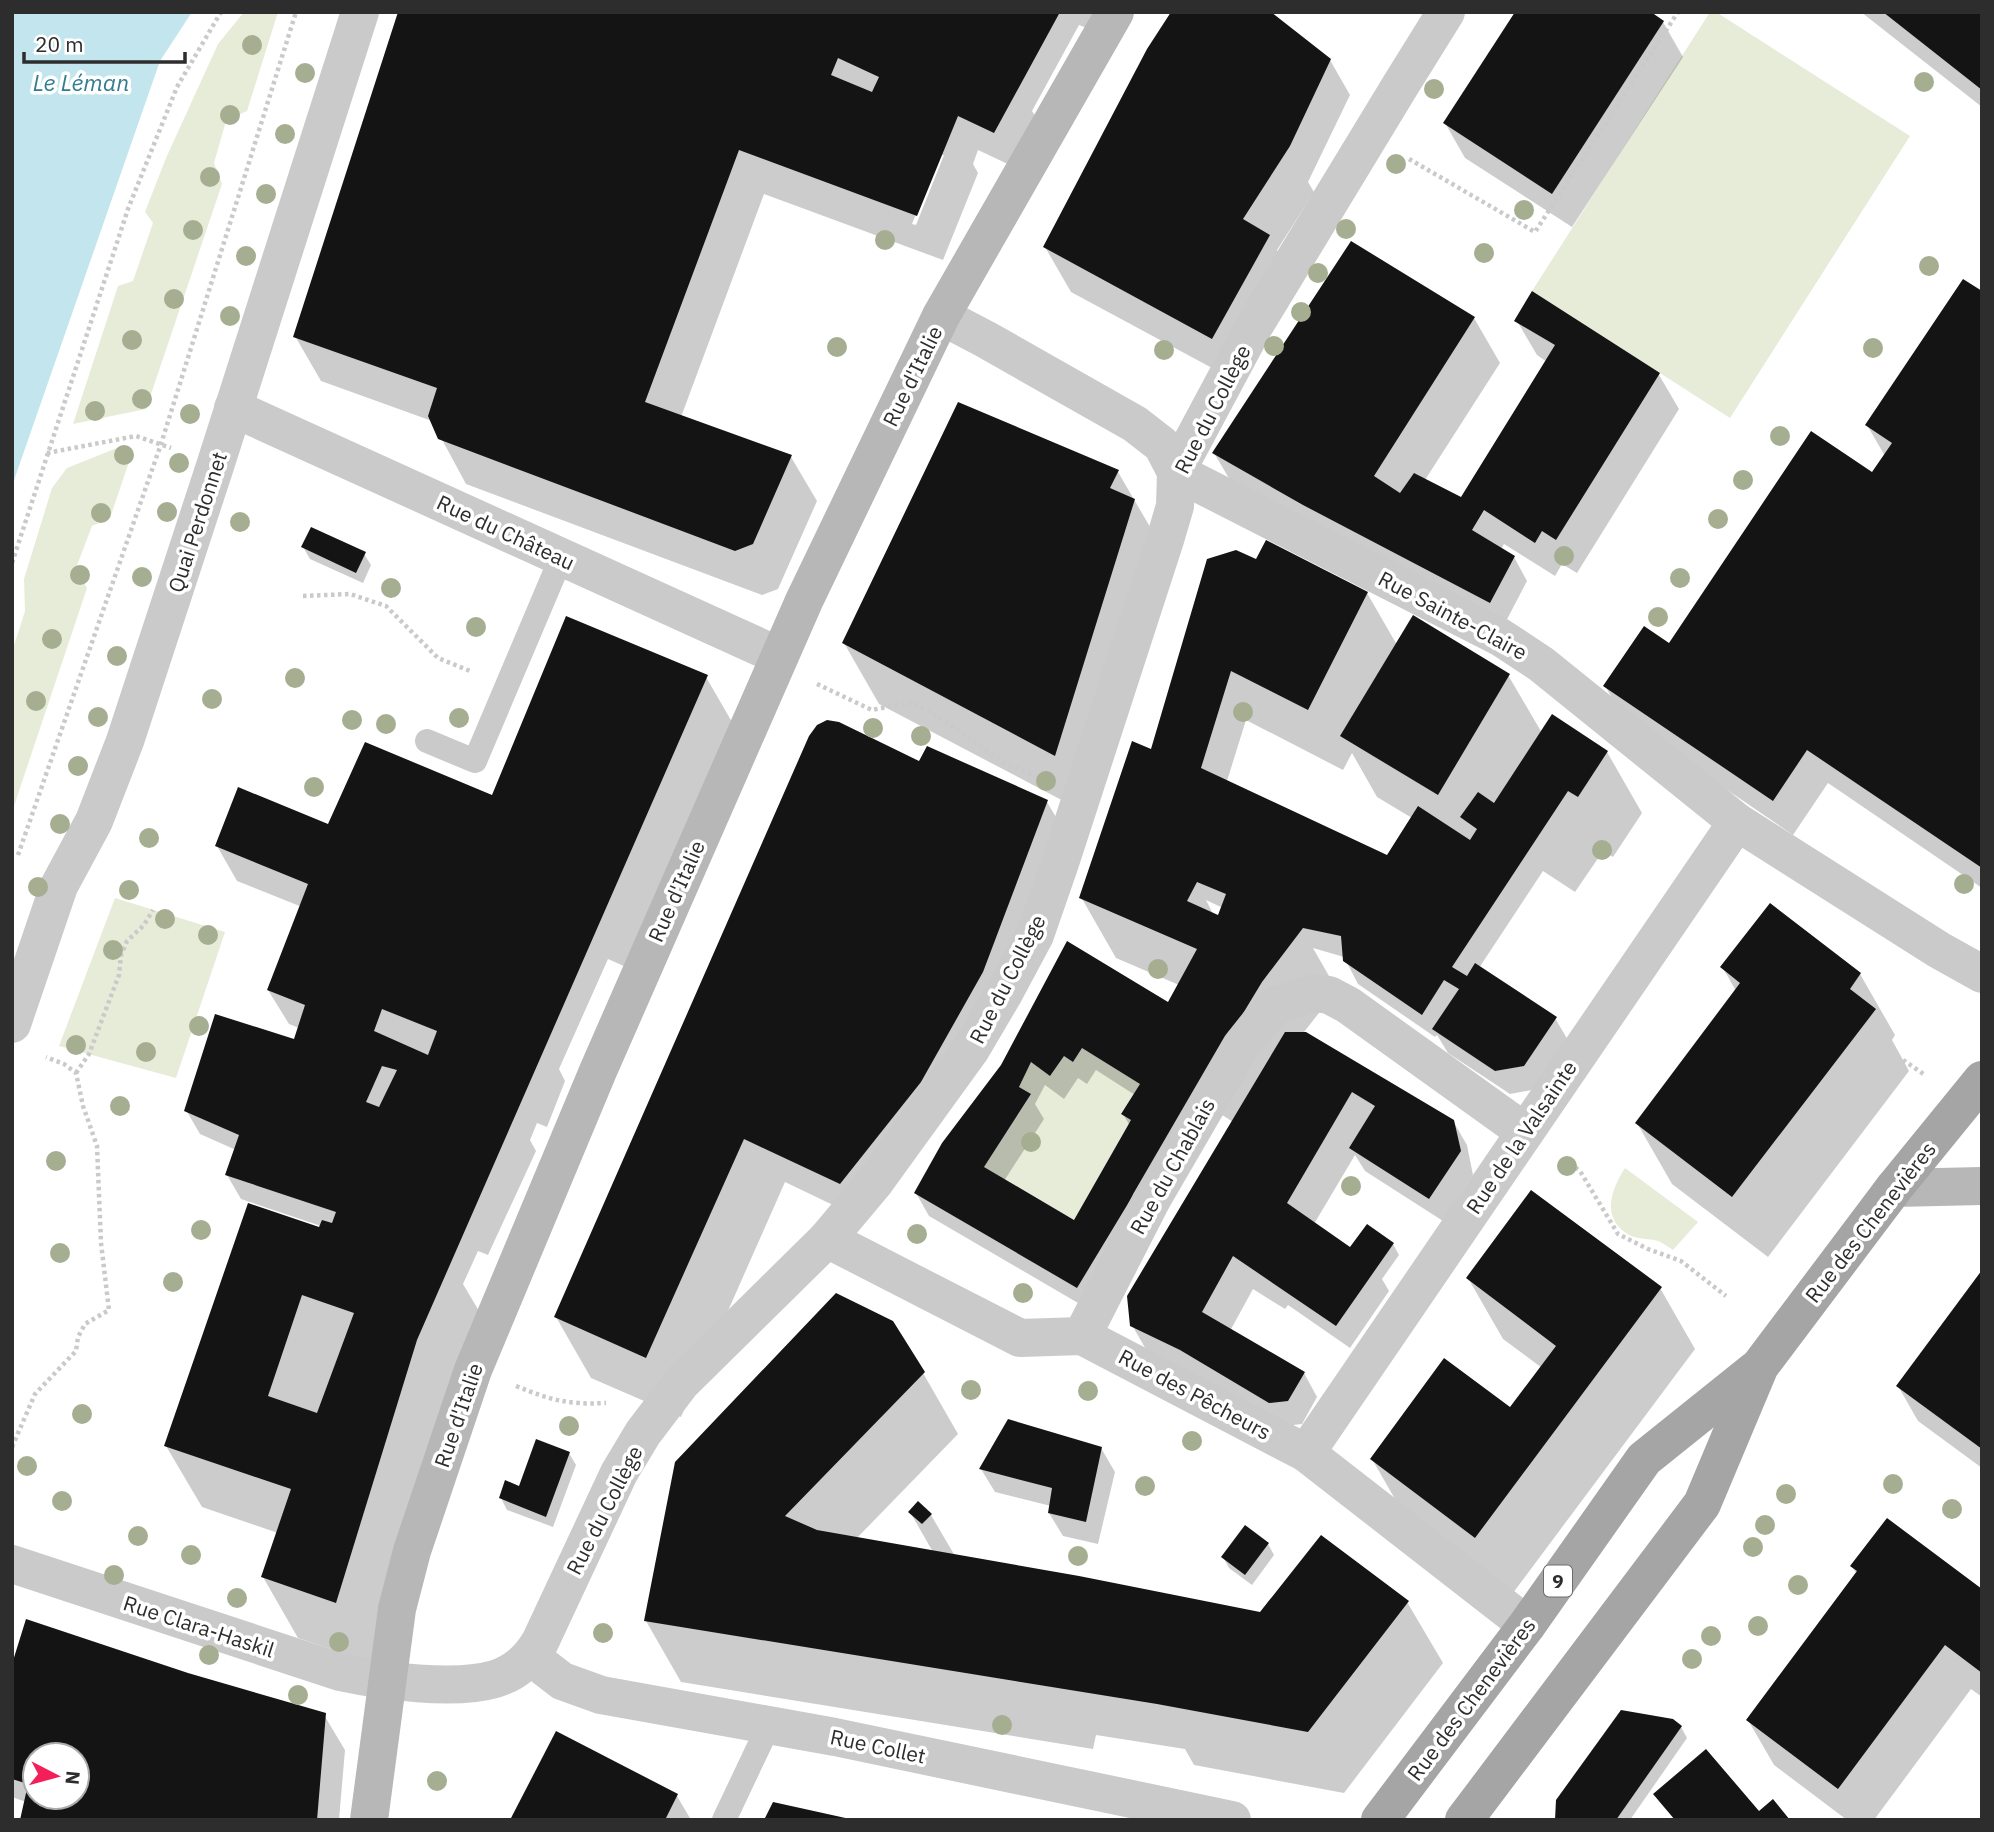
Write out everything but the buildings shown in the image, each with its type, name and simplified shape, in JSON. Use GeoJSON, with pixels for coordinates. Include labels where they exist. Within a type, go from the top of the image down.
{"type":"FeatureCollection","features":[{"type":"Feature","properties":{"kind":"main road","name":"Rue des Chenevières"},"geometry":{"type":"LineString","coordinates":[[1464,1820],[1702,1503],[1760,1366],[1894,1188],[1982,1080]]}},
{"type":"Feature","properties":{"kind":"main road","name":"Rue des Chenevières"},"geometry":{"type":"LineString","coordinates":[[1380,1820],[1527,1625],[1644,1459],[1760,1366]]}},
{"type":"Feature","properties":{"kind":"street","name":"Quai Perdonnet"},"geometry":{"type":"LineString","coordinates":[[12,1024],[58,886],[94,821],[125,741],[360,12]]}},
{"type":"Feature","properties":{"kind":"street","name":"Rue d'Italie"},"geometry":{"type":"LineString","coordinates":[[369,1820],[397,1609],[409,1563],[472,1370],[598,1070],[779,656],[941,316],[1115,12]]}},
{"type":"Feature","properties":{"kind":"street","name":"Rue du Collège"},"geometry":{"type":"LineString","coordinates":[[387,1682],[470,1683],[496,1679],[515,1670],[531,1657],[620,1473],[643,1433],[681,1383],[827,1239],[874,1183],[971,1049],[1035,935],[1083,796],[1175,506],[1176,472],[1253,328],[1447,12]]}},
{"type":"Feature","properties":{"kind":"street"},"geometry":{"type":"LineString","coordinates":[[941,316],[985,338],[1135,424],[1162,445],[1176,472]]}},
{"type":"Feature","properties":{"kind":"street","name":"Rue du Château"},"geometry":{"type":"LineString","coordinates":[[233,408],[779,656]]}},
{"type":"Feature","properties":{"kind":"street","name":"Rue Sainte-Claire"},"geometry":{"type":"LineString","coordinates":[[1176,472],[1500,637],[1541,664],[1737,822],[1938,950],[1982,974]]}},
{"type":"Feature","properties":{"kind":"street","name":"Rue de la Valsainte"},"geometry":{"type":"LineString","coordinates":[[1306,1452],[1737,822]]}},
{"type":"Feature","properties":{"kind":"street","name":"Rue du Chablais"},"geometry":{"type":"LineString","coordinates":[[1082,1336],[1151,1201],[1234,1058],[1256,1026],[1275,1006],[1314,993],[1329,995],[1348,1005],[1525,1132]]}},
{"type":"Feature","properties":{"kind":"street"},"geometry":{"type":"LineString","coordinates":[[1894,1188],[1982,1186]]}},
{"type":"Feature","properties":{"kind":"street","name":"Rue des Pêcheurs"},"geometry":{"type":"LineString","coordinates":[[827,1239],[1020,1338],[1082,1336],[1306,1452],[1527,1625]]}},
{"type":"Feature","properties":{"kind":"street","name":"Rue Clara-Haskil"},"geometry":{"type":"LineString","coordinates":[[12,1564],[340,1672],[387,1682]]}},
{"type":"Feature","properties":{"kind":"street","name":"Rue Collet"},"geometry":{"type":"LineString","coordinates":[[531,1657],[562,1681],[601,1695],[769,1725],[1232,1820]]}},
{"type":"Feature","properties":{"kind":"lane"},"geometry":{"type":"LineString","coordinates":[[427,741],[475,761],[561,558]]}},
{"type":"Feature","properties":{"kind":"lane"},"geometry":{"type":"LineString","coordinates":[[724,1820],[769,1725]]}},
{"type":"Feature","properties":{"kind":"path"},"geometry":{"type":"LineString","coordinates":[[12,562],[128,209],[177,87],[221,12]]}},
{"type":"Feature","properties":{"kind":"path"},"geometry":{"type":"LineString","coordinates":[[17,859],[161,444],[296,12]]}},
{"type":"Feature","properties":{"kind":"path"},"geometry":{"type":"LineString","coordinates":[[1369,136],[1535,232],[1678,12]]}},
{"type":"Feature","properties":{"kind":"path"},"geometry":{"type":"LineString","coordinates":[[46,453],[136,436],[216,463]]}},
{"type":"Feature","properties":{"kind":"path"},"geometry":{"type":"LineString","coordinates":[[303,596],[349,594],[386,606],[438,658],[507,686]]}},
{"type":"Feature","properties":{"kind":"path"},"geometry":{"type":"LineString","coordinates":[[817,684],[872,709],[912,702],[950,724],[1005,763],[1083,796]]}},
{"type":"Feature","properties":{"kind":"path"},"geometry":{"type":"LineString","coordinates":[[12,1447],[35,1394],[76,1351],[78,1336],[85,1324],[108,1310],[101,1243],[97,1146],[83,1106],[76,1073],[89,1054],[119,975],[121,955],[127,941],[144,925],[153,911]]}},
{"type":"Feature","properties":{"kind":"path"},"geometry":{"type":"LineString","coordinates":[[1559,1156],[1580,1171],[1618,1234],[1647,1249],[1681,1261],[1726,1296]]}},
{"type":"Feature","properties":{"kind":"path"},"geometry":{"type":"LineString","coordinates":[[512,1385],[555,1401],[573,1404],[606,1403]]}},
{"type":"Feature","properties":{"kind":"green space"},"geometry":{"type":"Polygon","coordinates":[[[244,12],[278,12],[247,111],[226,121],[214,163],[222,184],[146,409],[73,424],[118,286],[133,281],[153,223],[145,212],[166,158],[218,44],[244,12]]]}},
{"type":"Feature","properties":{"kind":"green space"},"geometry":{"type":"Polygon","coordinates":[[[1710,12],[1716,12],[1910,136],[1730,418],[1532,291],[1710,12]]]}},
{"type":"Feature","properties":{"kind":"green space"},"geometry":{"type":"Polygon","coordinates":[[[117,448],[126,449],[130,459],[110,518],[92,526],[76,568],[87,588],[12,812],[12,652],[25,611],[24,579],[52,488],[67,468],[117,448]]]}},
{"type":"Feature","properties":{"kind":"green space"},"geometry":{"type":"Polygon","coordinates":[[[115,898],[225,932],[176,1078],[59,1046],[115,898]]]}},
{"type":"Feature","properties":{"kind":"green space"},"geometry":{"type":"Polygon","coordinates":[[[1082,1048],[1140,1084],[1121,1113],[1131,1120],[1074,1220],[984,1167],[1031,1095],[1019,1087],[1031,1062],[1050,1076],[1064,1056],[1073,1062],[1082,1048]]]}},
{"type":"Feature","properties":{"kind":"green space"},"geometry":{"type":"Polygon","coordinates":[[[1625,1168],[1698,1222],[1673,1250],[1658,1241],[1630,1235],[1618,1226],[1613,1218],[1613,1193],[1625,1168]]]}},
{"type":"Feature","properties":{"kind":"water","name":"Le Léman"},"geometry":{"type":"Polygon","coordinates":[[[12,12],[192,12],[160,61],[12,486],[12,12]]]}}]}
